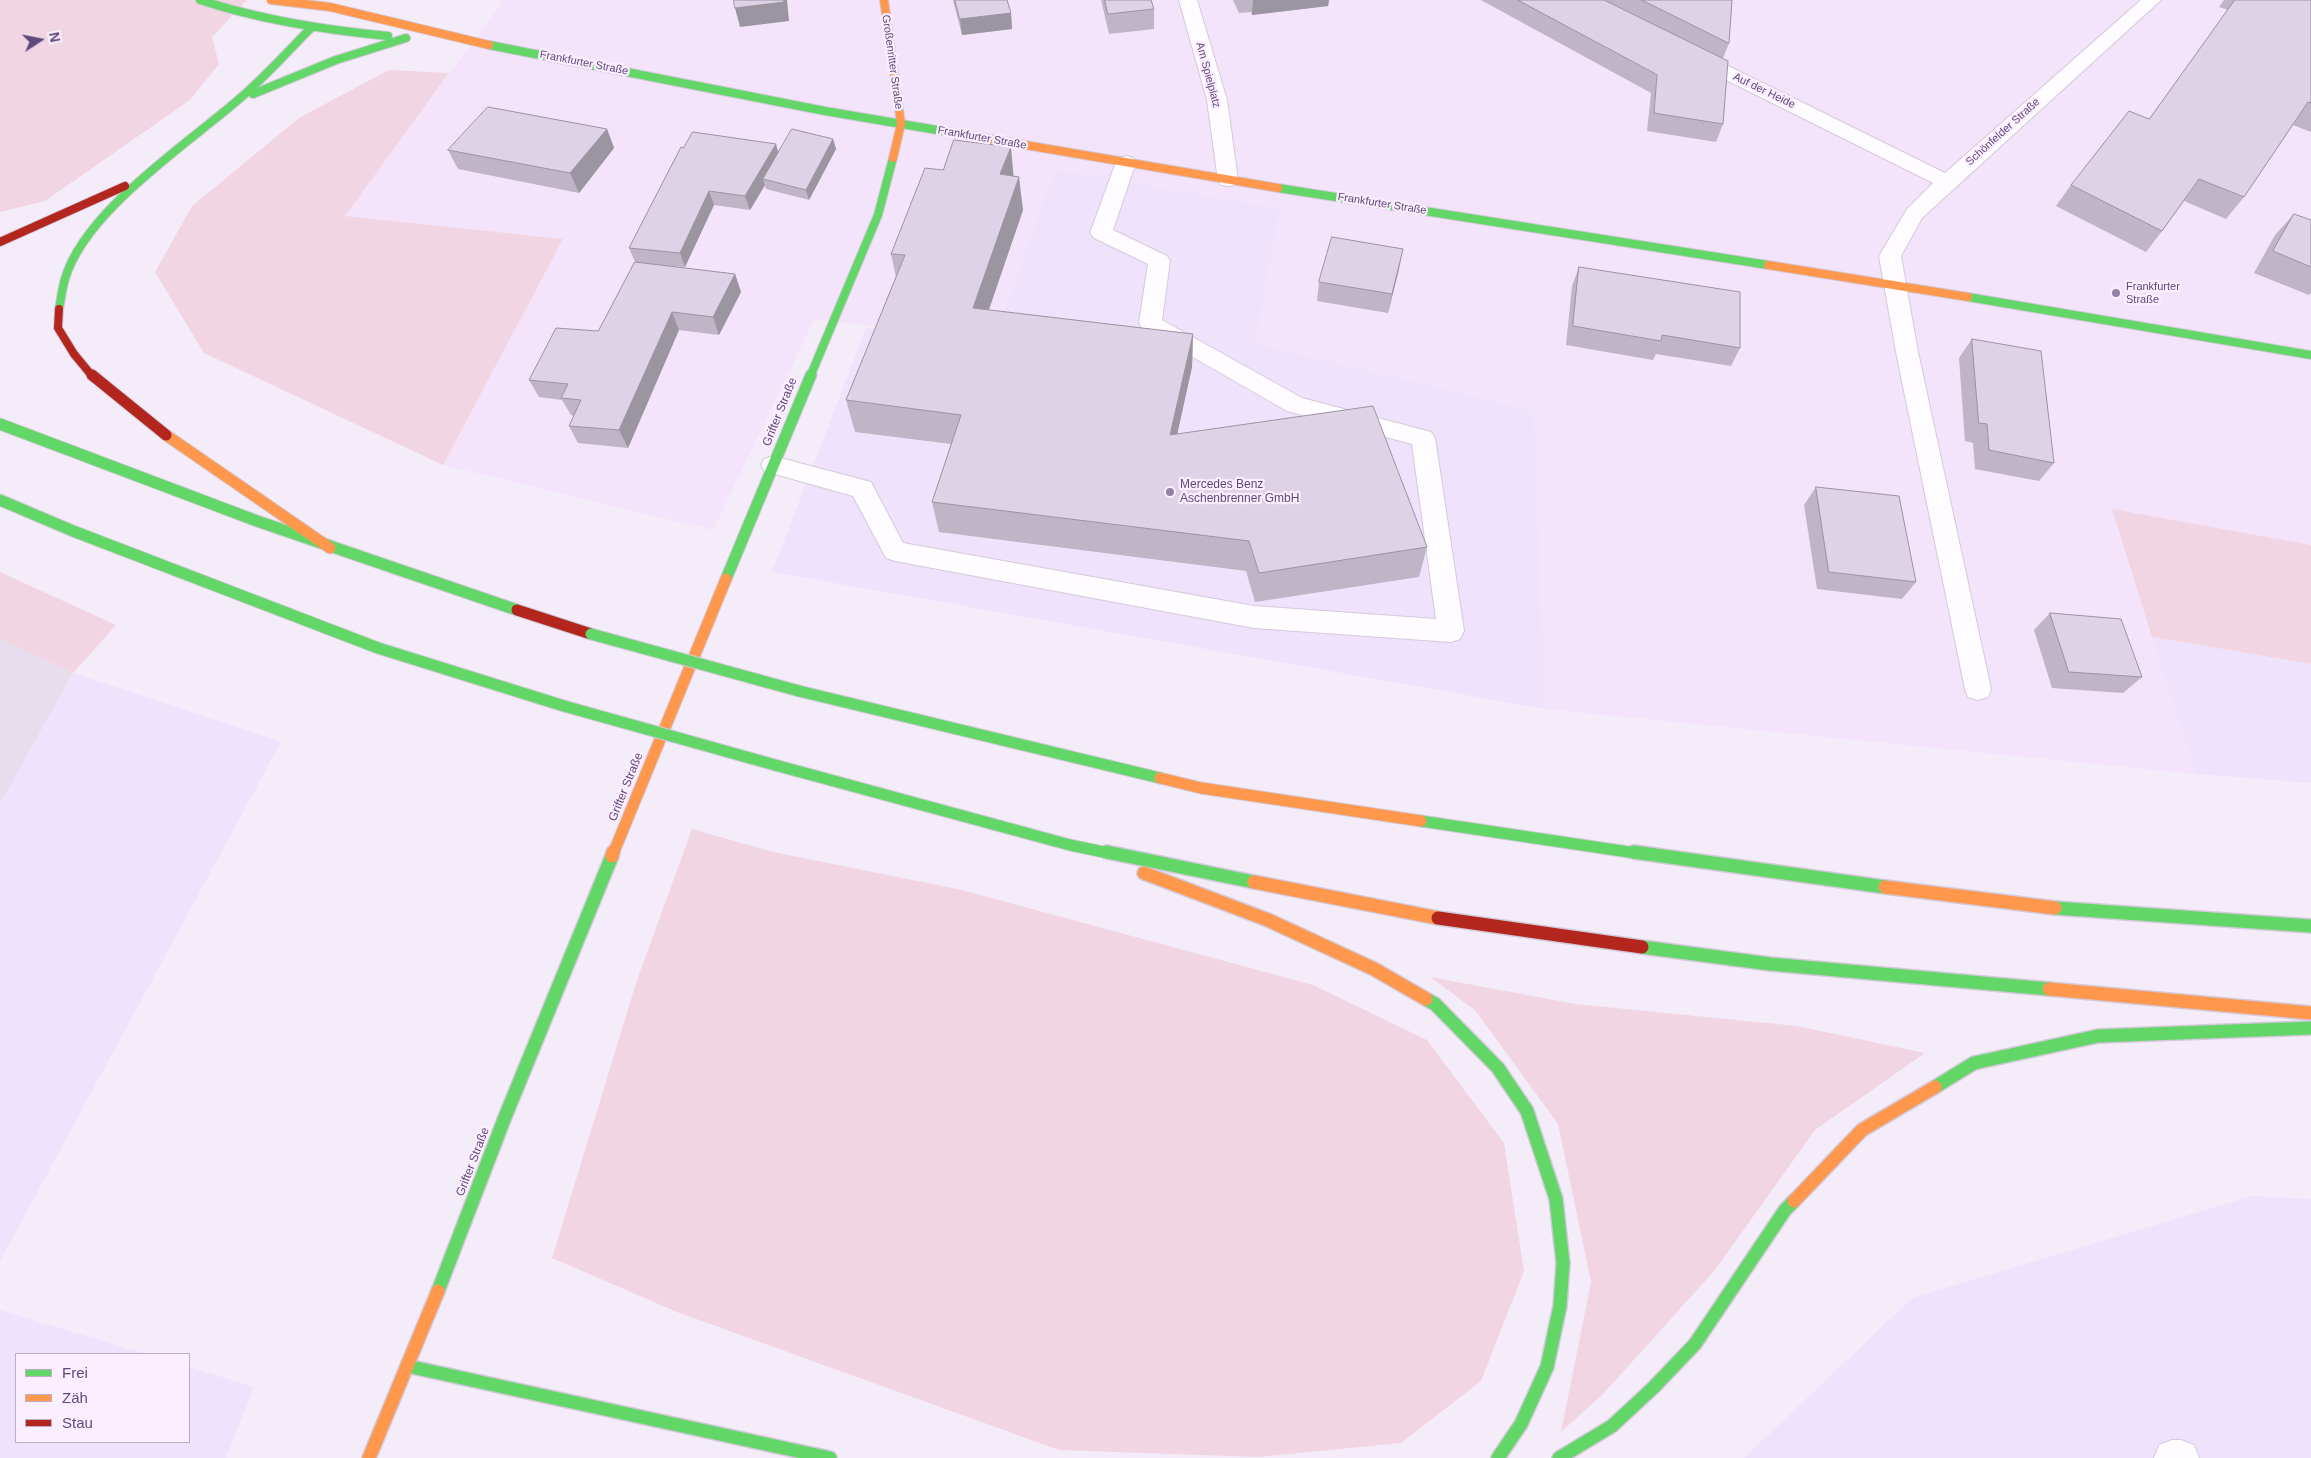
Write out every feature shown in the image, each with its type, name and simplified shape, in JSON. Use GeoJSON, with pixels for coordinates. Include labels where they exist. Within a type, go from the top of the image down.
{"type":"FeatureCollection","features":[{"type":"Feature","properties":{"kind":"main road","name":"Frankfurter Straße"},"geometry":{"type":"LineString","coordinates":[[200,0],[312,28],[406,38],[455,38]]}},
{"type":"Feature","properties":{"kind":"main road","name":"Frankfurter Straße"},"geometry":{"type":"LineString","coordinates":[[271,0],[332,3],[455,38],[901,124],[1228,180],[1895,285],[2311,355]]}},
{"type":"Feature","properties":{"kind":"main road","name":"Großenritter Straße"},"geometry":{"type":"LineString","coordinates":[[884,0],[901,124]]}},
{"type":"Feature","properties":{"kind":"main road"},"geometry":{"type":"LineString","coordinates":[[330,548],[184,448],[98,382],[74,354],[58,328],[59,298],[74,257],[94,228],[142,178],[238,100],[312,28],[332,3]]}},
{"type":"Feature","properties":{"kind":"main road"},"geometry":{"type":"LineString","coordinates":[[238,100],[336,60],[406,38]]}},
{"type":"Feature","properties":{"kind":"main road","name":"Grifter Straße"},"geometry":{"type":"LineString","coordinates":[[368,1458],[407,1366],[505,1117],[878,215],[901,124]]}},
{"type":"Feature","properties":{"kind":"main road"},"geometry":{"type":"LineString","coordinates":[[0,242],[97,200],[142,178]]}},
{"type":"Feature","properties":{"kind":"main road"},"geometry":{"type":"LineString","coordinates":[[0,424],[100,464],[330,548],[591,634],[799,691],[1202,788],[1666,857],[2037,907],[2311,926]]}},
{"type":"Feature","properties":{"kind":"main road"},"geometry":{"type":"LineString","coordinates":[[0,500],[74,531],[378,648],[564,706],[1070,845],[1442,919],[1481,925],[1770,964],[2311,1013]]}},
{"type":"Feature","properties":{"kind":"main road"},"geometry":{"type":"LineString","coordinates":[[1070,845],[1268,920],[1374,969],[1435,1004],[1498,1068],[1527,1111],[1542,1152],[1556,1199],[1563,1263],[1560,1306],[1548,1367],[1521,1424],[1498,1458]]}},
{"type":"Feature","properties":{"kind":"main road"},"geometry":{"type":"LineString","coordinates":[[1559,1458],[1612,1426],[1654,1387],[1695,1344],[1785,1210],[1862,1130],[1974,1063],[2098,1036],[2311,1028]]}},
{"type":"Feature","properties":{"kind":"main road"},"geometry":{"type":"LineString","coordinates":[[407,1366],[830,1458]]}},
{"type":"Feature","properties":{"kind":"street","name":"Am Spielplatz"},"geometry":{"type":"LineString","coordinates":[[1188,0],[1217,100],[1228,180]]}},
{"type":"Feature","properties":{"kind":"street","name":"Schönfelder Straße"},"geometry":{"type":"LineString","coordinates":[[1978,689],[1907,352],[1890,256],[1914,214],[1947,182],[2152,0]]}},
{"type":"Feature","properties":{"kind":"street","name":"Auf der Heide"},"geometry":{"type":"LineString","coordinates":[[1679,49],[1947,182]]}},
{"type":"Feature","properties":{"kind":"street"},"geometry":{"type":"LineString","coordinates":[[773,465],[862,489],[895,551],[1254,617],[1451,631],[1423,438],[1295,406],[1150,323],[1159,261],[1101,233],[1126,162]]}},
{"type":"Feature","properties":{"kind":"street"},"geometry":{"type":"LineString","coordinates":[[2172,1458],[2181,1458]]}},
{"type":"Feature","properties":{"kind":"shaded area"},"geometry":{"type":"Polygon","coordinates":[[[0,0],[247,0],[212,37],[219,64],[190,100],[45,201],[0,212],[0,0]]]}},
{"type":"Feature","properties":{"kind":"shaded area"},"geometry":{"type":"Polygon","coordinates":[[[501,0],[2311,0],[2311,545],[2112,510],[2196,774],[1545,709],[1532,411],[1255,343],[1280,209],[996,338],[814,320],[713,530],[443,465],[563,239],[344,216],[501,4],[501,0]]]}},
{"type":"Feature","properties":{"kind":"shaded area"},"geometry":{"type":"Polygon","coordinates":[[[389,70],[449,73],[345,216],[563,239],[443,465],[204,353],[155,272],[192,206],[299,118],[389,70]]]}},
{"type":"Feature","properties":{"kind":"shaded area","name":"Mercedes Benz Aschenbrenner GmbH"},"geometry":{"type":"Polygon","coordinates":[[[1055,170],[1280,209],[1255,343],[1533,411],[1545,709],[772,572],[866,328],[996,338],[1055,170]]]}},
{"type":"Feature","properties":{"kind":"shaded area"},"geometry":{"type":"Polygon","coordinates":[[[2112,509],[2311,545],[2311,664],[2152,637],[2112,509]]]}},
{"type":"Feature","properties":{"kind":"shaded area"},"geometry":{"type":"Polygon","coordinates":[[[0,572],[116,625],[73,673],[0,639],[0,572]]]}},
{"type":"Feature","properties":{"kind":"shaded area"},"geometry":{"type":"Polygon","coordinates":[[[2152,637],[2311,664],[2311,783],[2196,774],[2152,637]]]}},
{"type":"Feature","properties":{"kind":"shaded area"},"geometry":{"type":"Polygon","coordinates":[[[0,639],[73,673],[0,804],[0,639]]]}},
{"type":"Feature","properties":{"kind":"shaded area"},"geometry":{"type":"Polygon","coordinates":[[[73,673],[281,742],[0,1261],[0,804],[73,673]]]}},
{"type":"Feature","properties":{"kind":"shaded area"},"geometry":{"type":"Polygon","coordinates":[[[692,829],[773,852],[962,890],[1313,985],[1427,1040],[1504,1143],[1524,1271],[1481,1381],[1401,1443],[1258,1457],[1059,1450],[677,1312],[552,1258],[637,980],[692,829]]]}},
{"type":"Feature","properties":{"kind":"shaded area"},"geometry":{"type":"Polygon","coordinates":[[[1430,977],[1576,1004],[1797,1026],[1925,1053],[1815,1130],[1715,1270],[1603,1394],[1561,1432],[1591,1282],[1558,1124],[1475,1010],[1430,977]]]}},
{"type":"Feature","properties":{"kind":"shaded area"},"geometry":{"type":"Polygon","coordinates":[[[2252,1196],[2311,1199],[2311,1458],[1744,1458],[1912,1298],[2252,1196]]]}},
{"type":"Feature","properties":{"kind":"shaded area"},"geometry":{"type":"Polygon","coordinates":[[[0,1310],[143,1353],[15,1353],[15,1443],[190,1443],[190,1367],[254,1387],[226,1458],[0,1458],[0,1310]]]}},
{"type":"Feature","properties":{"kind":"building"},"geometry":{"type":"Polygon","coordinates":[[[734,0],[784,0],[784,2],[735,8],[734,0]]]}},
{"type":"Feature","properties":{"kind":"building"},"geometry":{"type":"Polygon","coordinates":[[[955,0],[1007,0],[1011,13],[960,19],[955,0]]]}},
{"type":"Feature","properties":{"kind":"building"},"geometry":{"type":"Polygon","coordinates":[[[1105,0],[1151,0],[1154,9],[1108,14],[1105,0]]]}},
{"type":"Feature","properties":{"kind":"building"},"geometry":{"type":"Polygon","coordinates":[[[1518,0],[1604,0],[1728,61],[1723,124],[1654,113],[1657,75],[1518,0]]]}},
{"type":"Feature","properties":{"kind":"building"},"geometry":{"type":"Polygon","coordinates":[[[1642,0],[1732,0],[1729,43],[1642,0]]]}},
{"type":"Feature","properties":{"kind":"building"},"geometry":{"type":"Polygon","coordinates":[[[2235,0],[2311,0],[2311,103],[2308,102],[2244,197],[2199,179],[2162,231],[2071,185],[2129,111],[2149,119],[2235,0]]]}},
{"type":"Feature","properties":{"kind":"building"},"geometry":{"type":"Polygon","coordinates":[[[488,107],[607,129],[570,173],[448,150],[488,107]]]}},
{"type":"Feature","properties":{"kind":"building"},"geometry":{"type":"Polygon","coordinates":[[[792,129],[833,139],[806,190],[763,179],[792,129]]]}},
{"type":"Feature","properties":{"kind":"building"},"geometry":{"type":"Polygon","coordinates":[[[693,132],[776,144],[745,196],[709,191],[680,253],[629,248],[681,147],[683,148],[693,132]]]}},
{"type":"Feature","properties":{"kind":"building"},"geometry":{"type":"Polygon","coordinates":[[[954,140],[1011,147],[1000,174],[1019,177],[973,308],[1193,334],[1170,435],[1373,406],[1427,547],[1259,573],[1249,541],[932,502],[961,415],[846,400],[905,255],[891,254],[925,168],[943,170],[954,140]]]}},
{"type":"Feature","properties":{"kind":"building"},"geometry":{"type":"Polygon","coordinates":[[[2294,214],[2311,220],[2311,267],[2273,251],[2294,214]]]}},
{"type":"Feature","properties":{"kind":"building"},"geometry":{"type":"Polygon","coordinates":[[[1332,237],[1403,249],[1392,294],[1319,282],[1332,237]]]}},
{"type":"Feature","properties":{"kind":"building"},"geometry":{"type":"Polygon","coordinates":[[[635,262],[735,274],[713,317],[672,312],[619,430],[569,426],[581,400],[561,398],[568,384],[529,380],[556,328],[598,331],[635,262]]]}},
{"type":"Feature","properties":{"kind":"building"},"geometry":{"type":"Polygon","coordinates":[[[1579,267],[1740,292],[1740,348],[1662,335],[1661,341],[1573,326],[1579,267]]]}},
{"type":"Feature","properties":{"kind":"building"},"geometry":{"type":"Polygon","coordinates":[[[1972,339],[2041,351],[2054,463],[1989,450],[1987,424],[1979,423],[1972,339]]]}},
{"type":"Feature","properties":{"kind":"building"},"geometry":{"type":"Polygon","coordinates":[[[1816,487],[1899,496],[1916,582],[1829,572],[1816,487]]]}},
{"type":"Feature","properties":{"kind":"building"},"geometry":{"type":"Polygon","coordinates":[[[2050,613],[2121,619],[2142,677],[2069,672],[2050,613]]]}},
{"type":"Feature","properties":{"kind":"traffic: fast"},"geometry":{"type":"LineString","coordinates":[[200,0],[246,14],[293,24],[388,36]]}},
{"type":"Feature","properties":{"kind":"traffic: fast"},"geometry":{"type":"LineString","coordinates":[[59,309],[65,278],[80,248],[102,219],[157,166],[247,92],[311,28]]}},
{"type":"Feature","properties":{"kind":"traffic: fast"},"geometry":{"type":"LineString","coordinates":[[253,94],[336,60],[406,38]]}},
{"type":"Feature","properties":{"kind":"traffic: fast"},"geometry":{"type":"LineString","coordinates":[[489,45],[825,111],[984,138]]}},
{"type":"Feature","properties":{"kind":"traffic: fast"},"geometry":{"type":"LineString","coordinates":[[726,579],[878,215],[893,158]]}},
{"type":"Feature","properties":{"kind":"traffic: fast"},"geometry":{"type":"LineString","coordinates":[[1278,188],[1768,265]]}},
{"type":"Feature","properties":{"kind":"traffic: fast"},"geometry":{"type":"LineString","coordinates":[[1968,297],[2311,355]]}},
{"type":"Feature","properties":{"kind":"traffic: fast"},"geometry":{"type":"LineString","coordinates":[[0,424],[128,474],[257,521],[517,610]]}},
{"type":"Feature","properties":{"kind":"traffic: fast"},"geometry":{"type":"LineString","coordinates":[[0,500],[73,531],[378,648],[564,706]]}},
{"type":"Feature","properties":{"kind":"traffic: fast"},"geometry":{"type":"LineString","coordinates":[[591,634],[799,691]]}},
{"type":"Feature","properties":{"kind":"traffic: fast"},"geometry":{"type":"LineString","coordinates":[[799,691],[1160,778]]}},
{"type":"Feature","properties":{"kind":"traffic: fast"},"geometry":{"type":"LineString","coordinates":[[564,706],[775,765]]}},
{"type":"Feature","properties":{"kind":"traffic: fast"},"geometry":{"type":"LineString","coordinates":[[775,765],[1070,845],[1254,882]]}},
{"type":"Feature","properties":{"kind":"traffic: fast"},"geometry":{"type":"LineString","coordinates":[[1421,821],[1885,887]]}},
{"type":"Feature","properties":{"kind":"traffic: fast"},"geometry":{"type":"LineString","coordinates":[[438,1291],[505,1117],[612,856]]}},
{"type":"Feature","properties":{"kind":"traffic: fast"},"geometry":{"type":"LineString","coordinates":[[2055,908],[2311,926]]}},
{"type":"Feature","properties":{"kind":"traffic: fast"},"geometry":{"type":"LineString","coordinates":[[1642,947],[1770,964],[2049,989]]}},
{"type":"Feature","properties":{"kind":"traffic: fast"},"geometry":{"type":"LineString","coordinates":[[1426,999],[1435,1004],[1498,1068],[1527,1111],[1556,1199],[1563,1263],[1560,1306],[1547,1367],[1521,1424],[1498,1458]]}},
{"type":"Feature","properties":{"kind":"traffic: fast"},"geometry":{"type":"LineString","coordinates":[[1935,1087],[1974,1063],[2098,1036],[2311,1028]]}},
{"type":"Feature","properties":{"kind":"traffic: fast"},"geometry":{"type":"LineString","coordinates":[[1559,1458],[1612,1426],[1654,1387],[1695,1344],[1785,1210],[1794,1201]]}},
{"type":"Feature","properties":{"kind":"traffic: fast"},"geometry":{"type":"LineString","coordinates":[[407,1366],[830,1458]]}},
{"type":"Feature","properties":{"kind":"traffic: slow"},"geometry":{"type":"LineString","coordinates":[[271,0],[330,7],[489,45]]}},
{"type":"Feature","properties":{"kind":"traffic: slow"},"geometry":{"type":"LineString","coordinates":[[884,0],[901,124],[893,158]]}},
{"type":"Feature","properties":{"kind":"traffic: slow"},"geometry":{"type":"LineString","coordinates":[[984,138],[1278,188]]}},
{"type":"Feature","properties":{"kind":"traffic: slow"},"geometry":{"type":"LineString","coordinates":[[1768,265],[1968,297]]}},
{"type":"Feature","properties":{"kind":"traffic: slow"},"geometry":{"type":"LineString","coordinates":[[166,435],[330,548]]}},
{"type":"Feature","properties":{"kind":"traffic: slow"},"geometry":{"type":"LineString","coordinates":[[612,856],[726,579]]}},
{"type":"Feature","properties":{"kind":"traffic: slow"},"geometry":{"type":"LineString","coordinates":[[1160,778],[1201,788],[1421,821]]}},
{"type":"Feature","properties":{"kind":"traffic: slow"},"geometry":{"type":"LineString","coordinates":[[1144,873],[1268,920],[1374,969],[1426,999]]}},
{"type":"Feature","properties":{"kind":"traffic: slow"},"geometry":{"type":"LineString","coordinates":[[1254,882],[1438,918]]}},
{"type":"Feature","properties":{"kind":"traffic: slow"},"geometry":{"type":"LineString","coordinates":[[1885,887],[2055,908]]}},
{"type":"Feature","properties":{"kind":"traffic: slow"},"geometry":{"type":"LineString","coordinates":[[2049,989],[2311,1013]]}},
{"type":"Feature","properties":{"kind":"traffic: slow"},"geometry":{"type":"LineString","coordinates":[[1794,1201],[1862,1130],[1935,1087]]}},
{"type":"Feature","properties":{"kind":"traffic: slow"},"geometry":{"type":"LineString","coordinates":[[369,1458],[438,1291]]}},
{"type":"Feature","properties":{"kind":"traffic: jam"},"geometry":{"type":"LineString","coordinates":[[0,242],[125,186]]}},
{"type":"Feature","properties":{"kind":"traffic: jam"},"geometry":{"type":"LineString","coordinates":[[59,309],[58,328],[74,354],[98,382],[166,435]]}},
{"type":"Feature","properties":{"kind":"traffic: jam"},"geometry":{"type":"LineString","coordinates":[[517,610],[591,634]]}},
{"type":"Feature","properties":{"kind":"traffic: jam"},"geometry":{"type":"LineString","coordinates":[[1438,918],[1642,947]]}},
{"type":"Feature","properties":{"kind":"place","name":"Frankfurter Straße"},"geometry":{"type":"Point","coordinates":[2116,293]}},
{"type":"Feature","properties":{"kind":"place","name":"Mercedes Benz Aschenbrenner GmbH"},"geometry":{"type":"Point","coordinates":[1170,492]}}]}
